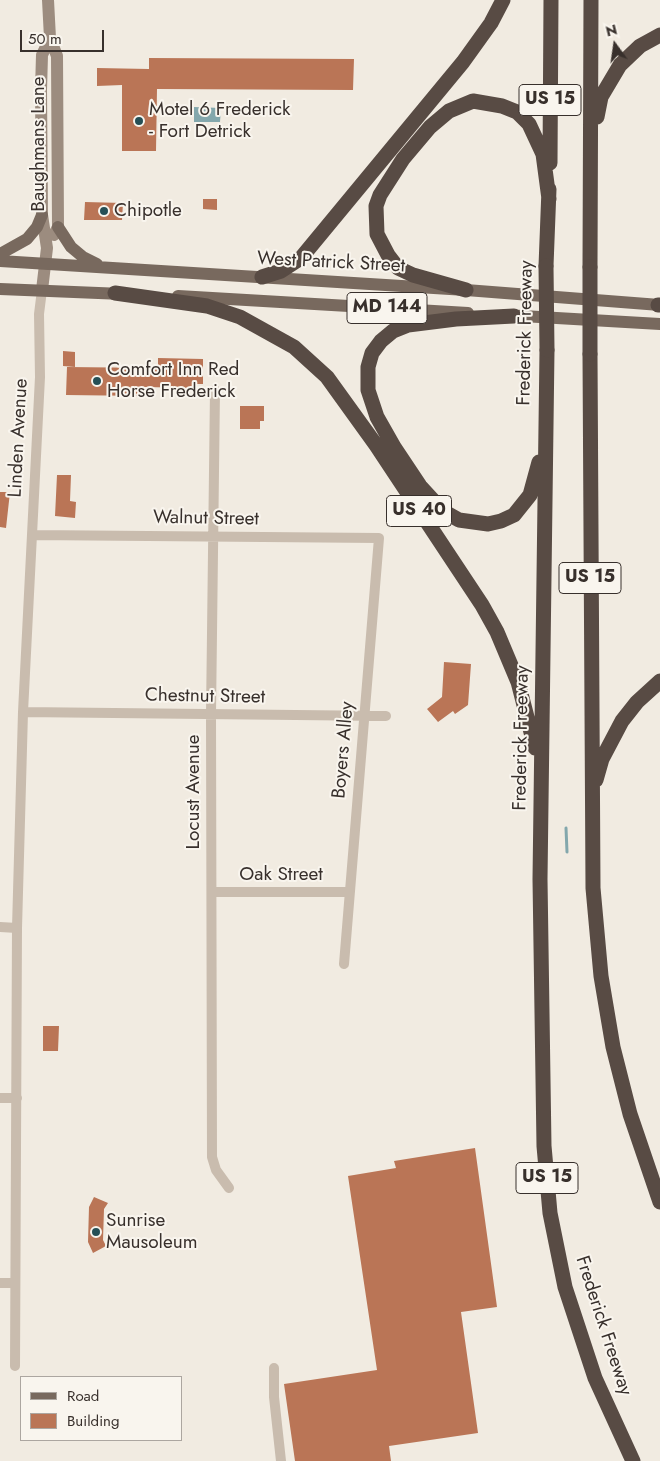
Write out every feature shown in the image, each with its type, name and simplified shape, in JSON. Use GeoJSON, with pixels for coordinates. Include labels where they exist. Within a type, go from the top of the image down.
{"type":"FeatureCollection","features":[{"type":"Feature","properties":{"kind":"highway"},"geometry":{"type":"LineString","coordinates":[[262,277],[281,272],[301,258],[463,62],[491,23],[503,0]]}},
{"type":"Feature","properties":{"kind":"highway","name":"Frederick Freeway"},"geometry":{"type":"LineString","coordinates":[[551,0],[549,199],[546,266],[540,879],[544,1146],[550,1213],[565,1287],[595,1378],[633,1461]]}},
{"type":"Feature","properties":{"kind":"highway","name":"US 15"},"geometry":{"type":"LineString","coordinates":[[591,0],[591,801],[593,888],[606,1011],[630,1114],[660,1202]]}},
{"type":"Feature","properties":{"kind":"highway"},"geometry":{"type":"LineString","coordinates":[[590,190],[598,108],[601,97],[609,81],[628,55],[660,35]]}},
{"type":"Feature","properties":{"kind":"highway"},"geometry":{"type":"LineString","coordinates":[[466,290],[413,275],[398,268],[388,255],[377,234],[376,206],[380,195],[403,160],[430,127],[449,111],[473,101],[502,106],[517,112],[529,124],[543,154],[549,199]]}},
{"type":"Feature","properties":{"kind":"highway","name":"US 40"},"geometry":{"type":"LineString","coordinates":[[115,293],[207,306],[240,317],[294,348],[339,391],[482,605],[509,658],[534,742],[537,769],[540,879]]}},
{"type":"Feature","properties":{"kind":"highway"},"geometry":{"type":"LineString","coordinates":[[514,316],[456,319],[408,325],[393,331],[381,341],[372,353],[368,367],[368,390],[377,416],[394,447],[420,486],[444,511],[459,520],[488,524],[501,521],[519,510],[530,495],[544,439]]}},
{"type":"Feature","properties":{"kind":"highway"},"geometry":{"type":"LineString","coordinates":[[591,801],[602,759],[622,721],[637,702],[660,681]]}},
{"type":"Feature","properties":{"kind":"main road","name":"Baughmans Lane"},"geometry":{"type":"LineString","coordinates":[[47,248],[58,227],[58,56],[50,38],[48,0]]}},
{"type":"Feature","properties":{"kind":"main road","name":"Baughmans Lane"},"geometry":{"type":"LineString","coordinates":[[42,290],[47,248],[42,215],[42,54],[50,38]]}},
{"type":"Feature","properties":{"kind":"main road"},"geometry":{"type":"LineString","coordinates":[[0,254],[26,239],[37,227],[42,215]]}},
{"type":"Feature","properties":{"kind":"main road"},"geometry":{"type":"LineString","coordinates":[[58,227],[71,247],[83,258],[103,268]]}},
{"type":"Feature","properties":{"kind":"main road","name":"West Patrick Street"},"geometry":{"type":"LineString","coordinates":[[0,261],[466,290],[659,305]]}},
{"type":"Feature","properties":{"kind":"main road","name":"US 40"},"geometry":{"type":"LineString","coordinates":[[0,289],[115,293]]}},
{"type":"Feature","properties":{"kind":"main road","name":"MD 144"},"geometry":{"type":"LineString","coordinates":[[115,293],[660,324]]}},
{"type":"Feature","properties":{"kind":"street","name":"Linden Avenue"},"geometry":{"type":"LineString","coordinates":[[15,1366],[17,928],[23,712],[40,378],[39,314],[42,290]]}},
{"type":"Feature","properties":{"kind":"street","name":"Locust Avenue"},"geometry":{"type":"LineString","coordinates":[[215,390],[211,714],[212,1157],[216,1170],[230,1188]]}},
{"type":"Feature","properties":{"kind":"street","name":"Walnut Street"},"geometry":{"type":"LineString","coordinates":[[32,535],[379,538]]}},
{"type":"Feature","properties":{"kind":"street","name":"Boyers Alley"},"geometry":{"type":"LineString","coordinates":[[344,964],[379,538]]}},
{"type":"Feature","properties":{"kind":"street","name":"Chestnut Street"},"geometry":{"type":"LineString","coordinates":[[23,712],[386,716]]}},
{"type":"Feature","properties":{"kind":"street","name":"Oak Street"},"geometry":{"type":"LineString","coordinates":[[212,892],[350,892]]}},
{"type":"Feature","properties":{"kind":"street"},"geometry":{"type":"LineString","coordinates":[[0,927],[17,928]]}},
{"type":"Feature","properties":{"kind":"street"},"geometry":{"type":"LineString","coordinates":[[0,1098],[17,1098]]}},
{"type":"Feature","properties":{"kind":"street"},"geometry":{"type":"LineString","coordinates":[[0,1283],[16,1283]]}},
{"type":"Feature","properties":{"kind":"street"},"geometry":{"type":"LineString","coordinates":[[274,1368],[274,1397],[281,1461]]}},
{"type":"Feature","properties":{"kind":"water"},"geometry":{"type":"Polygon","coordinates":[[[194,107],[221,108],[220,122],[194,122],[194,107]]]}},
{"type":"Feature","properties":{"kind":"building","name":"Motel 6 Frederick - Fort Detrick"},"geometry":{"type":"Polygon","coordinates":[[[149,58],[354,59],[353,90],[157,89],[156,151],[122,151],[122,85],[97,86],[97,68],[149,69],[149,58]]]}},
{"type":"Feature","properties":{"kind":"building"},"geometry":{"type":"Polygon","coordinates":[[[203,199],[217,199],[217,210],[203,209],[203,199]]]}},
{"type":"Feature","properties":{"kind":"building","name":"Chipotle"},"geometry":{"type":"Polygon","coordinates":[[[85,202],[123,203],[122,220],[84,220],[85,202]]]}},
{"type":"Feature","properties":{"kind":"building"},"geometry":{"type":"Polygon","coordinates":[[[63,351],[75,352],[75,367],[63,366],[63,351]]]}},
{"type":"Feature","properties":{"kind":"building"},"geometry":{"type":"Polygon","coordinates":[[[158,358],[203,359],[203,384],[196,384],[196,388],[144,387],[144,396],[66,395],[67,367],[158,368],[158,358]]]}},
{"type":"Feature","properties":{"kind":"building"},"geometry":{"type":"Polygon","coordinates":[[[240,406],[264,406],[264,421],[260,421],[260,429],[240,429],[240,406]]]}},
{"type":"Feature","properties":{"kind":"building"},"geometry":{"type":"Polygon","coordinates":[[[57,475],[71,475],[70,501],[76,502],[75,518],[55,516],[57,475]]]}},
{"type":"Feature","properties":{"kind":"building"},"geometry":{"type":"Polygon","coordinates":[[[0,492],[10,492],[6,528],[0,527],[0,492]]]}},
{"type":"Feature","properties":{"kind":"building"},"geometry":{"type":"Polygon","coordinates":[[[444,662],[471,664],[468,705],[455,714],[453,711],[438,722],[427,709],[442,697],[444,662]]]}},
{"type":"Feature","properties":{"kind":"building"},"geometry":{"type":"Polygon","coordinates":[[[43,1026],[59,1026],[58,1051],[43,1051],[43,1026]]]}},
{"type":"Feature","properties":{"kind":"building"},"geometry":{"type":"Polygon","coordinates":[[[475,1148],[497,1307],[461,1312],[478,1433],[389,1446],[391,1461],[295,1461],[284,1384],[377,1370],[348,1176],[396,1168],[394,1161],[475,1148]]]}},
{"type":"Feature","properties":{"kind":"building","name":"Sunrise Mausoleum"},"geometry":{"type":"Polygon","coordinates":[[[94,1197],[108,1203],[104,1209],[103,1240],[106,1246],[93,1253],[88,1242],[89,1207],[94,1197]]]}},
{"type":"Feature","properties":{"kind":"waterway"},"geometry":{"type":"LineString","coordinates":[[566,828],[567,852]]}},
{"type":"Feature","properties":{"kind":"place","name":"Motel 6 Frederick - Fort Detrick"},"geometry":{"type":"Point","coordinates":[139,121]}},
{"type":"Feature","properties":{"kind":"place","name":"Chipotle"},"geometry":{"type":"Point","coordinates":[104,211]}},
{"type":"Feature","properties":{"kind":"place","name":"Comfort Inn Red Horse Frederick"},"geometry":{"type":"Point","coordinates":[97,381]}},
{"type":"Feature","properties":{"kind":"place","name":"Sunrise Mausoleum"},"geometry":{"type":"Point","coordinates":[96,1232]}}]}
